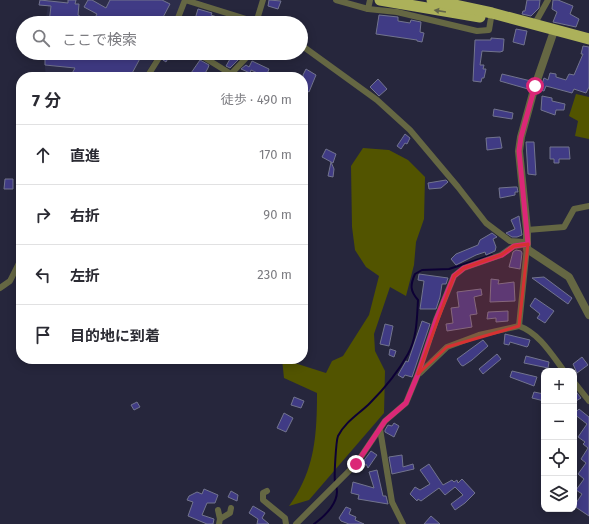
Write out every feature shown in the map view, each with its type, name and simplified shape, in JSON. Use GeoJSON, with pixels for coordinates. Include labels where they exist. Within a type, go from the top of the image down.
{"type":"FeatureCollection","features":[{"type":"Feature","properties":{"kind":"highway"},"geometry":{"type":"LineString","coordinates":[[380,0],[534,25]]}},
{"type":"Feature","properties":{"kind":"highway"},"geometry":{"type":"LineString","coordinates":[[432,0],[492,13],[554,31],[589,39]]}},
{"type":"Feature","properties":{"kind":"street"},"geometry":{"type":"LineString","coordinates":[[179,16],[185,0],[235,16]]}},
{"type":"Feature","properties":{"kind":"street"},"geometry":{"type":"LineString","coordinates":[[259,16],[263,0]]}},
{"type":"Feature","properties":{"kind":"street"},"geometry":{"type":"LineString","coordinates":[[336,0],[368,9],[397,12],[477,31],[489,30],[491,18]]}},
{"type":"Feature","properties":{"kind":"street"},"geometry":{"type":"LineString","coordinates":[[368,9],[370,0]]}},
{"type":"Feature","properties":{"kind":"street"},"geometry":{"type":"LineString","coordinates":[[534,25],[548,0]]}},
{"type":"Feature","properties":{"kind":"street"},"geometry":{"type":"LineString","coordinates":[[519,326],[528,245],[519,151],[521,137],[535,86],[549,50],[554,31]]}},
{"type":"Feature","properties":{"kind":"street"},"geometry":{"type":"LineString","coordinates":[[308,51],[377,100],[410,130],[486,223],[510,241],[528,245],[569,277],[589,315]]}},
{"type":"Feature","properties":{"kind":"street"},"geometry":{"type":"LineString","coordinates":[[150,72],[158,60]]}},
{"type":"Feature","properties":{"kind":"street"},"geometry":{"type":"LineString","coordinates":[[207,60],[223,72]]}},
{"type":"Feature","properties":{"kind":"street"},"geometry":{"type":"LineString","coordinates":[[233,72],[244,60]]}},
{"type":"Feature","properties":{"kind":"street"},"geometry":{"type":"LineString","coordinates":[[527,230],[564,227],[574,209],[589,206]]}},
{"type":"Feature","properties":{"kind":"street"},"geometry":{"type":"LineString","coordinates":[[296,524],[356,464],[385,421],[406,403],[418,374],[436,320],[454,276],[464,268],[502,255],[514,246],[528,245]]}},
{"type":"Feature","properties":{"kind":"street"},"geometry":{"type":"LineString","coordinates":[[0,288],[10,282],[16,269]]}},
{"type":"Feature","properties":{"kind":"street"},"geometry":{"type":"LineString","coordinates":[[418,374],[447,347],[479,335],[519,326],[525,328],[545,346],[562,368]]}},
{"type":"Feature","properties":{"kind":"street"},"geometry":{"type":"LineString","coordinates":[[577,386],[589,400]]}},
{"type":"Feature","properties":{"kind":"street"},"geometry":{"type":"LineString","coordinates":[[380,429],[392,502],[403,524]]}},
{"type":"Feature","properties":{"kind":"street"},"geometry":{"type":"LineString","coordinates":[[267,491],[263,494],[263,500],[285,518],[286,524]]}},
{"type":"Feature","properties":{"kind":"street"},"geometry":{"type":"LineString","coordinates":[[220,522],[230,513],[232,508]]}},
{"type":"Feature","properties":{"kind":"street"},"geometry":{"type":"LineString","coordinates":[[218,510],[220,522]]}},
{"type":"Feature","properties":{"kind":"highlighted area"},"geometry":{"type":"Polygon","coordinates":[[[528,244],[519,326],[447,347],[418,374],[454,276],[464,268],[501,255],[514,246],[528,244]]]}},
{"type":"Feature","properties":{"kind":"shaded area"},"geometry":{"type":"Polygon","coordinates":[[[49,0],[183,0],[176,16],[46,16],[49,0]]]}},
{"type":"Feature","properties":{"kind":"shaded area"},"geometry":{"type":"Polygon","coordinates":[[[44,60],[153,60],[147,72],[45,72],[44,60]]]}},
{"type":"Feature","properties":{"kind":"shaded area"},"geometry":{"type":"Polygon","coordinates":[[[576,94],[589,97],[589,139],[575,136],[578,121],[569,116],[576,94]]]}},
{"type":"Feature","properties":{"kind":"shaded area"},"geometry":{"type":"Polygon","coordinates":[[[363,148],[389,150],[408,160],[425,177],[424,219],[416,242],[414,265],[406,296],[390,287],[374,334],[375,351],[385,371],[384,413],[309,500],[289,506],[301,485],[311,461],[315,439],[317,393],[284,378],[283,364],[298,364],[326,373],[332,361],[343,356],[369,315],[379,276],[366,267],[355,250],[352,227],[351,166],[363,148]]]}},
{"type":"Feature","properties":{"kind":"building"},"geometry":{"type":"Polygon","coordinates":[[[40,0],[68,3],[68,0],[76,0],[75,4],[79,4],[78,15],[80,16],[50,16],[51,6],[39,5],[40,0]]]}},
{"type":"Feature","properties":{"kind":"building"},"geometry":{"type":"Polygon","coordinates":[[[88,0],[92,0],[106,8],[110,0],[162,0],[170,4],[164,16],[96,16],[97,14],[84,7],[88,0]]]}},
{"type":"Feature","properties":{"kind":"building"},"geometry":{"type":"Polygon","coordinates":[[[269,0],[281,1],[278,9],[268,6],[269,0]]]}},
{"type":"Feature","properties":{"kind":"building"},"geometry":{"type":"Polygon","coordinates":[[[527,0],[540,0],[539,8],[531,16],[522,14],[523,11],[525,11],[527,0]]]}},
{"type":"Feature","properties":{"kind":"building"},"geometry":{"type":"Polygon","coordinates":[[[553,0],[558,0],[573,6],[570,14],[579,19],[576,27],[553,22],[557,12],[552,9],[553,0]]]}},
{"type":"Feature","properties":{"kind":"building"},"geometry":{"type":"Polygon","coordinates":[[[198,9],[212,13],[211,15],[214,16],[196,16],[198,9]]]}},
{"type":"Feature","properties":{"kind":"building"},"geometry":{"type":"Polygon","coordinates":[[[379,15],[398,17],[398,21],[410,23],[411,20],[421,22],[420,32],[424,33],[422,42],[376,34],[379,15]]]}},
{"type":"Feature","properties":{"kind":"building"},"geometry":{"type":"Polygon","coordinates":[[[516,29],[527,31],[524,45],[513,42],[516,29]]]}},
{"type":"Feature","properties":{"kind":"building"},"geometry":{"type":"Polygon","coordinates":[[[491,38],[504,39],[503,51],[482,51],[480,65],[484,65],[483,69],[486,69],[484,78],[482,78],[481,82],[473,81],[475,40],[491,40],[491,38]]]}},
{"type":"Feature","properties":{"kind":"building"},"geometry":{"type":"Polygon","coordinates":[[[583,46],[589,47],[589,87],[586,93],[574,89],[572,93],[546,86],[544,91],[540,90],[544,78],[548,80],[550,73],[556,74],[556,77],[566,80],[569,74],[574,75],[583,54],[581,54],[583,46]]]}},
{"type":"Feature","properties":{"kind":"building"},"geometry":{"type":"Polygon","coordinates":[[[45,60],[139,60],[133,72],[73,72],[75,68],[45,65],[45,60]]]}},
{"type":"Feature","properties":{"kind":"building"},"geometry":{"type":"Polygon","coordinates":[[[200,60],[209,65],[206,72],[192,72],[200,60]]]}},
{"type":"Feature","properties":{"kind":"building"},"geometry":{"type":"Polygon","coordinates":[[[229,60],[238,60],[230,68],[226,66],[229,60]]]}},
{"type":"Feature","properties":{"kind":"building"},"geometry":{"type":"Polygon","coordinates":[[[252,61],[269,69],[268,72],[255,72],[251,70],[250,72],[248,72],[241,69],[246,65],[249,67],[252,61]]]}},
{"type":"Feature","properties":{"kind":"building"},"geometry":{"type":"Polygon","coordinates":[[[306,69],[316,75],[309,92],[308,72],[304,72],[306,69]]]}},
{"type":"Feature","properties":{"kind":"building"},"geometry":{"type":"Polygon","coordinates":[[[502,74],[531,81],[528,89],[500,81],[502,74]]]}},
{"type":"Feature","properties":{"kind":"building"},"geometry":{"type":"Polygon","coordinates":[[[378,79],[387,89],[379,96],[370,87],[378,79]]]}},
{"type":"Feature","properties":{"kind":"building"},"geometry":{"type":"Polygon","coordinates":[[[542,96],[552,98],[552,101],[565,104],[564,110],[556,110],[555,115],[541,110],[542,96]]]}},
{"type":"Feature","properties":{"kind":"building"},"geometry":{"type":"Polygon","coordinates":[[[494,109],[513,113],[512,119],[493,116],[494,109]]]}},
{"type":"Feature","properties":{"kind":"building"},"geometry":{"type":"Polygon","coordinates":[[[405,134],[410,138],[407,144],[405,143],[401,149],[397,146],[405,134]]]}},
{"type":"Feature","properties":{"kind":"building"},"geometry":{"type":"Polygon","coordinates":[[[500,137],[502,148],[487,150],[486,138],[500,137]]]}},
{"type":"Feature","properties":{"kind":"building"},"geometry":{"type":"Polygon","coordinates":[[[526,142],[534,142],[536,175],[528,174],[526,142]]]}},
{"type":"Feature","properties":{"kind":"building"},"geometry":{"type":"Polygon","coordinates":[[[550,147],[569,147],[570,159],[559,159],[559,163],[554,163],[554,159],[550,159],[550,147]]]}},
{"type":"Feature","properties":{"kind":"building"},"geometry":{"type":"Polygon","coordinates":[[[326,149],[336,154],[333,163],[322,157],[326,149]]]}},
{"type":"Feature","properties":{"kind":"building"},"geometry":{"type":"Polygon","coordinates":[[[331,162],[334,169],[333,177],[328,176],[331,162]]]}},
{"type":"Feature","properties":{"kind":"building"},"geometry":{"type":"Polygon","coordinates":[[[5,179],[13,179],[13,189],[4,189],[5,179]]]}},
{"type":"Feature","properties":{"kind":"building"},"geometry":{"type":"Polygon","coordinates":[[[446,180],[448,182],[441,188],[429,189],[428,183],[446,180]]]}},
{"type":"Feature","properties":{"kind":"building"},"geometry":{"type":"Polygon","coordinates":[[[517,187],[518,192],[515,192],[515,195],[500,198],[499,188],[517,187]]]}},
{"type":"Feature","properties":{"kind":"building"},"geometry":{"type":"Polygon","coordinates":[[[519,216],[522,235],[512,237],[506,233],[515,229],[511,220],[519,216]]]}},
{"type":"Feature","properties":{"kind":"building"},"geometry":{"type":"Polygon","coordinates":[[[492,233],[497,237],[493,239],[496,247],[495,251],[486,255],[485,252],[476,255],[456,265],[451,259],[456,254],[478,245],[480,240],[492,233]]]}},
{"type":"Feature","properties":{"kind":"building"},"geometry":{"type":"Polygon","coordinates":[[[516,250],[521,251],[522,253],[520,269],[509,267],[513,252],[516,250]]]}},
{"type":"Feature","properties":{"kind":"building"},"geometry":{"type":"Polygon","coordinates":[[[419,274],[448,278],[446,284],[442,284],[436,309],[420,309],[424,281],[418,280],[419,274]]]}},
{"type":"Feature","properties":{"kind":"building"},"geometry":{"type":"Polygon","coordinates":[[[544,277],[572,298],[568,304],[532,278],[544,277]]]}},
{"type":"Feature","properties":{"kind":"building"},"geometry":{"type":"Polygon","coordinates":[[[491,279],[499,280],[498,284],[514,282],[515,301],[490,302],[491,279]]]}},
{"type":"Feature","properties":{"kind":"building"},"geometry":{"type":"Polygon","coordinates":[[[481,289],[482,295],[474,297],[477,314],[470,315],[472,327],[447,331],[446,324],[453,323],[451,308],[459,307],[457,292],[481,289]]]}},
{"type":"Feature","properties":{"kind":"building"},"geometry":{"type":"Polygon","coordinates":[[[535,298],[554,311],[545,323],[537,318],[540,314],[530,306],[535,298]]]}},
{"type":"Feature","properties":{"kind":"building"},"geometry":{"type":"Polygon","coordinates":[[[508,311],[508,321],[496,322],[496,318],[487,319],[488,312],[508,311]]]}},
{"type":"Feature","properties":{"kind":"building"},"geometry":{"type":"Polygon","coordinates":[[[422,321],[430,324],[412,377],[405,375],[403,378],[398,375],[406,361],[408,362],[422,321]]]}},
{"type":"Feature","properties":{"kind":"building"},"geometry":{"type":"Polygon","coordinates":[[[385,324],[393,326],[389,346],[380,344],[385,324]]]}},
{"type":"Feature","properties":{"kind":"building"},"geometry":{"type":"Polygon","coordinates":[[[505,334],[530,340],[528,346],[510,342],[509,345],[504,344],[505,334]]]}},
{"type":"Feature","properties":{"kind":"building"},"geometry":{"type":"Polygon","coordinates":[[[483,340],[488,346],[472,360],[463,366],[461,365],[457,359],[483,340]]]}},
{"type":"Feature","properties":{"kind":"building"},"geometry":{"type":"Polygon","coordinates":[[[390,349],[396,351],[394,357],[389,355],[390,349]]]}},
{"type":"Feature","properties":{"kind":"building"},"geometry":{"type":"Polygon","coordinates":[[[497,354],[501,359],[483,374],[479,369],[497,354]]]}},
{"type":"Feature","properties":{"kind":"building"},"geometry":{"type":"Polygon","coordinates":[[[526,356],[549,362],[548,368],[524,363],[526,356]]]}},
{"type":"Feature","properties":{"kind":"building"},"geometry":{"type":"Polygon","coordinates":[[[582,357],[588,365],[577,373],[577,368],[575,368],[573,364],[582,357]]]}},
{"type":"Feature","properties":{"kind":"building"},"geometry":{"type":"Polygon","coordinates":[[[512,371],[537,377],[534,386],[510,377],[512,371]]]}},
{"type":"Feature","properties":{"kind":"building"},"geometry":{"type":"Polygon","coordinates":[[[534,392],[541,393],[541,400],[532,398],[534,392]]]}},
{"type":"Feature","properties":{"kind":"building"},"geometry":{"type":"Polygon","coordinates":[[[577,393],[581,398],[577,400],[577,393]]]}},
{"type":"Feature","properties":{"kind":"building"},"geometry":{"type":"Polygon","coordinates":[[[294,397],[304,401],[301,408],[291,405],[294,397]]]}},
{"type":"Feature","properties":{"kind":"building"},"geometry":{"type":"Polygon","coordinates":[[[137,402],[140,407],[134,410],[131,405],[137,402]]]}},
{"type":"Feature","properties":{"kind":"building"},"geometry":{"type":"Polygon","coordinates":[[[579,409],[589,417],[589,516],[577,508],[577,502],[582,494],[577,491],[577,489],[584,479],[578,474],[586,463],[581,459],[588,448],[583,444],[585,442],[578,437],[587,424],[577,416],[577,411],[579,409]]]}},
{"type":"Feature","properties":{"kind":"building"},"geometry":{"type":"Polygon","coordinates":[[[284,413],[293,418],[286,432],[277,428],[284,413]]]}},
{"type":"Feature","properties":{"kind":"building"},"geometry":{"type":"Polygon","coordinates":[[[394,423],[399,426],[394,437],[385,432],[385,430],[388,425],[392,426],[394,423]]]}},
{"type":"Feature","properties":{"kind":"building"},"geometry":{"type":"Polygon","coordinates":[[[371,451],[377,455],[368,468],[366,464],[363,469],[359,467],[371,451]]]}},
{"type":"Feature","properties":{"kind":"building"},"geometry":{"type":"Polygon","coordinates":[[[402,455],[403,467],[413,464],[414,469],[392,474],[389,457],[402,455]]]}},
{"type":"Feature","properties":{"kind":"building"},"geometry":{"type":"Polygon","coordinates":[[[429,464],[443,485],[452,480],[454,482],[457,480],[458,483],[462,479],[475,493],[455,510],[451,504],[463,495],[455,487],[445,495],[439,488],[421,501],[418,499],[417,501],[410,494],[415,487],[420,490],[430,484],[420,470],[429,464]]]}},
{"type":"Feature","properties":{"kind":"building"},"geometry":{"type":"Polygon","coordinates":[[[377,470],[383,496],[386,496],[388,504],[358,499],[359,495],[351,493],[353,482],[374,488],[369,472],[377,470]]]}},
{"type":"Feature","properties":{"kind":"building"},"geometry":{"type":"Polygon","coordinates":[[[204,489],[218,495],[215,503],[207,503],[202,515],[214,519],[213,524],[207,524],[188,516],[193,502],[187,500],[189,496],[197,492],[202,494],[204,489]]]}},
{"type":"Feature","properties":{"kind":"building"},"geometry":{"type":"Polygon","coordinates":[[[231,491],[238,495],[237,501],[228,497],[231,491]]]}},
{"type":"Feature","properties":{"kind":"building"},"geometry":{"type":"Polygon","coordinates":[[[253,506],[265,513],[262,518],[269,524],[257,524],[258,519],[249,513],[253,506]]]}},
{"type":"Feature","properties":{"kind":"building"},"geometry":{"type":"Polygon","coordinates":[[[346,507],[351,509],[349,514],[356,517],[355,520],[364,524],[349,524],[341,521],[339,518],[346,507]]]}},
{"type":"Feature","properties":{"kind":"building"},"geometry":{"type":"Polygon","coordinates":[[[431,516],[440,524],[424,524],[431,516]]]}},
{"type":"Feature","properties":{"kind":"waterway"},"geometry":{"type":"LineString","coordinates":[[335,482],[335,459],[338,436],[348,422],[370,403],[386,386],[400,367],[411,348],[415,335],[418,300],[412,291],[412,281],[415,274],[422,270],[449,269],[492,255]]}},
{"type":"Feature","properties":{"kind":"waterway"},"geometry":{"type":"LineString","coordinates":[[314,524],[323,517],[334,503],[337,492],[336,486]]}},
{"type":"Feature","properties":{"kind":"route"},"geometry":{"type":"LineString","coordinates":[[356,464],[385,421],[406,403],[413,388],[436,320],[454,276],[464,268],[502,255],[514,246],[528,244],[519,151],[521,137],[535,86]]}}]}
